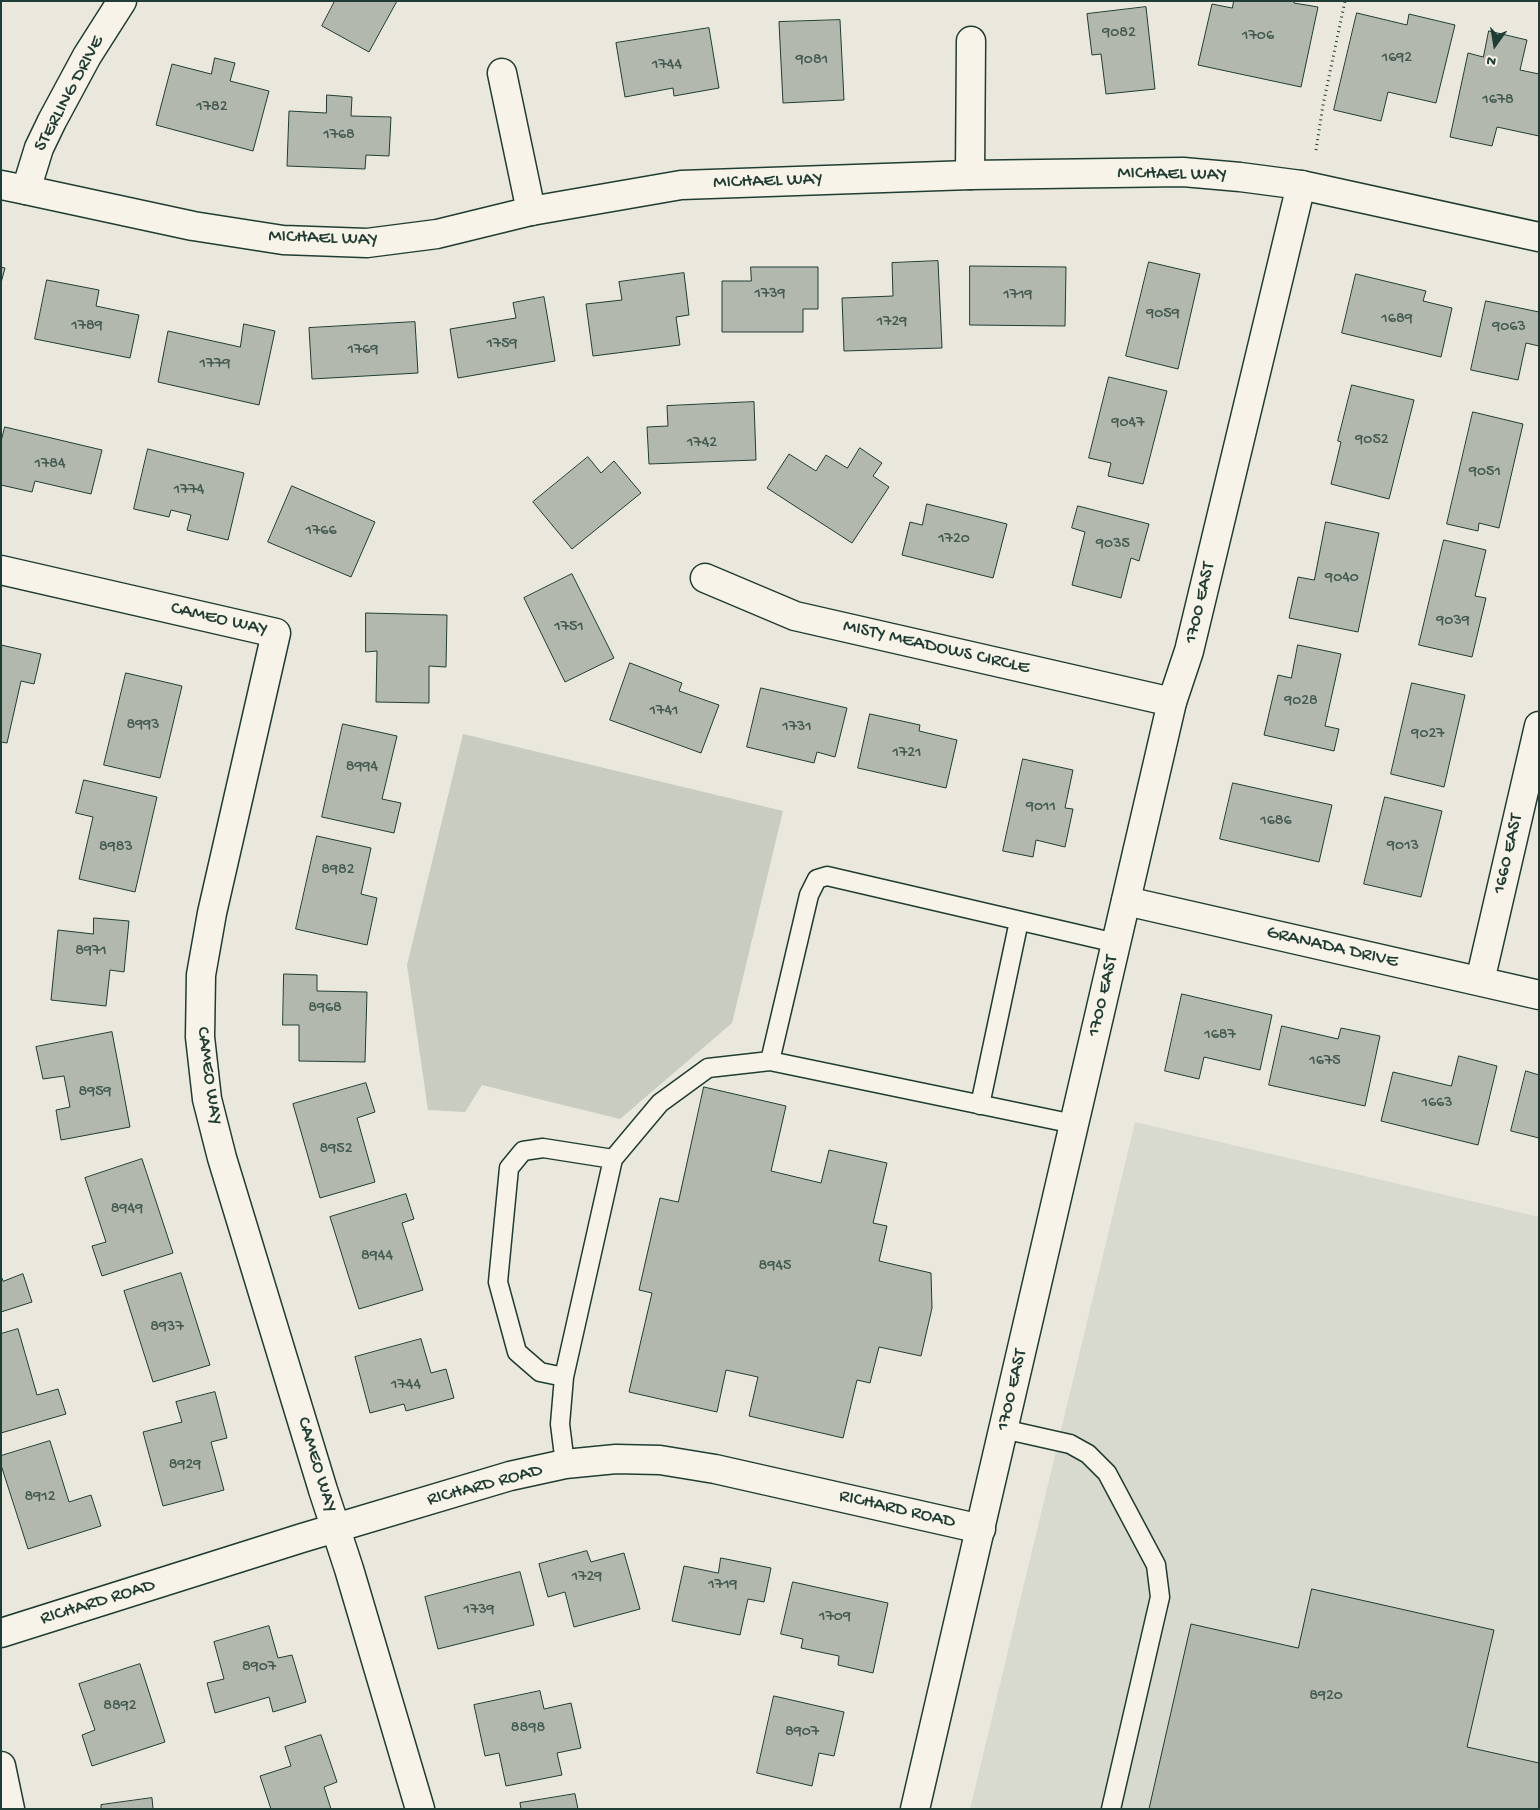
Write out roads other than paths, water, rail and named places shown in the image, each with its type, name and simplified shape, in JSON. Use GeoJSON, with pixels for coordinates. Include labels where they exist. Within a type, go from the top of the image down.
{"type":"FeatureCollection","features":[{"type":"Feature","properties":{"kind":"street","name":"STERLING DRIVE"},"geometry":{"type":"LineString","coordinates":[[14,187],[39,148],[87,56],[122,1]]}},
{"type":"Feature","properties":{"kind":"street"},"geometry":{"type":"LineString","coordinates":[[970,175],[971,41]]}},
{"type":"Feature","properties":{"kind":"street"},"geometry":{"type":"LineString","coordinates":[[502,73],[531,211]]}},
{"type":"Feature","properties":{"kind":"street","name":"MICHAEL WAY"},"geometry":{"type":"LineString","coordinates":[[14,187],[193,226],[283,240],[367,243],[437,234],[531,211],[681,185],[970,175],[1182,172],[1301,185],[1539,237]]}},
{"type":"Feature","properties":{"kind":"street","name":"1700 EAST"},"geometry":{"type":"LineString","coordinates":[[915,1809],[1172,702],[1190,651],[1301,185]]}},
{"type":"Feature","properties":{"kind":"street","name":"CAMEO WAY"},"geometry":{"type":"LineString","coordinates":[[1,570],[276,633],[212,913],[201,974],[200,1037],[207,1099],[222,1158],[349,1569],[420,1809]]}},
{"type":"Feature","properties":{"kind":"street","name":"MISTY MEADOWS CIRCLE"},"geometry":{"type":"LineString","coordinates":[[705,578],[795,616],[1172,702]]}},
{"type":"Feature","properties":{"kind":"street","name":"1660 EAST"},"geometry":{"type":"LineString","coordinates":[[1480,981],[1539,726]]}},
{"type":"Feature","properties":{"kind":"street","name":"GRANADA DRIVE"},"geometry":{"type":"LineString","coordinates":[[1126,901],[1539,994]]}},
{"type":"Feature","properties":{"kind":"street","name":"RICHARD ROAD"},"geometry":{"type":"LineString","coordinates":[[1,1633],[336,1528],[510,1476],[565,1464],[616,1459],[660,1460],[715,1469],[980,1529]]}},
{"type":"Feature","properties":{"kind":"street"},"geometry":{"type":"LineString","coordinates":[[1,1766],[10,1809]]}},
{"type":"Feature","properties":{"kind":"lane"},"geometry":{"type":"LineString","coordinates":[[770,1061],[809,895],[817,879],[827,876],[1116,943]]}},
{"type":"Feature","properties":{"kind":"lane"},"geometry":{"type":"LineString","coordinates":[[980,1105],[1019,921]]}},
{"type":"Feature","properties":{"kind":"lane"},"geometry":{"type":"LineString","coordinates":[[565,1464],[560,1424],[564,1377],[613,1159],[660,1103],[708,1068],[770,1061],[1074,1124]]}},
{"type":"Feature","properties":{"kind":"lane"},"geometry":{"type":"LineString","coordinates":[[564,1377],[540,1372],[517,1352],[498,1282],[509,1168],[523,1151],[543,1148],[613,1159]]}},
{"type":"Feature","properties":{"kind":"lane"},"geometry":{"type":"LineString","coordinates":[[1003,1430],[1070,1444],[1088,1454],[1107,1473],[1156,1565],[1160,1597],[1111,1809]]}}]}
